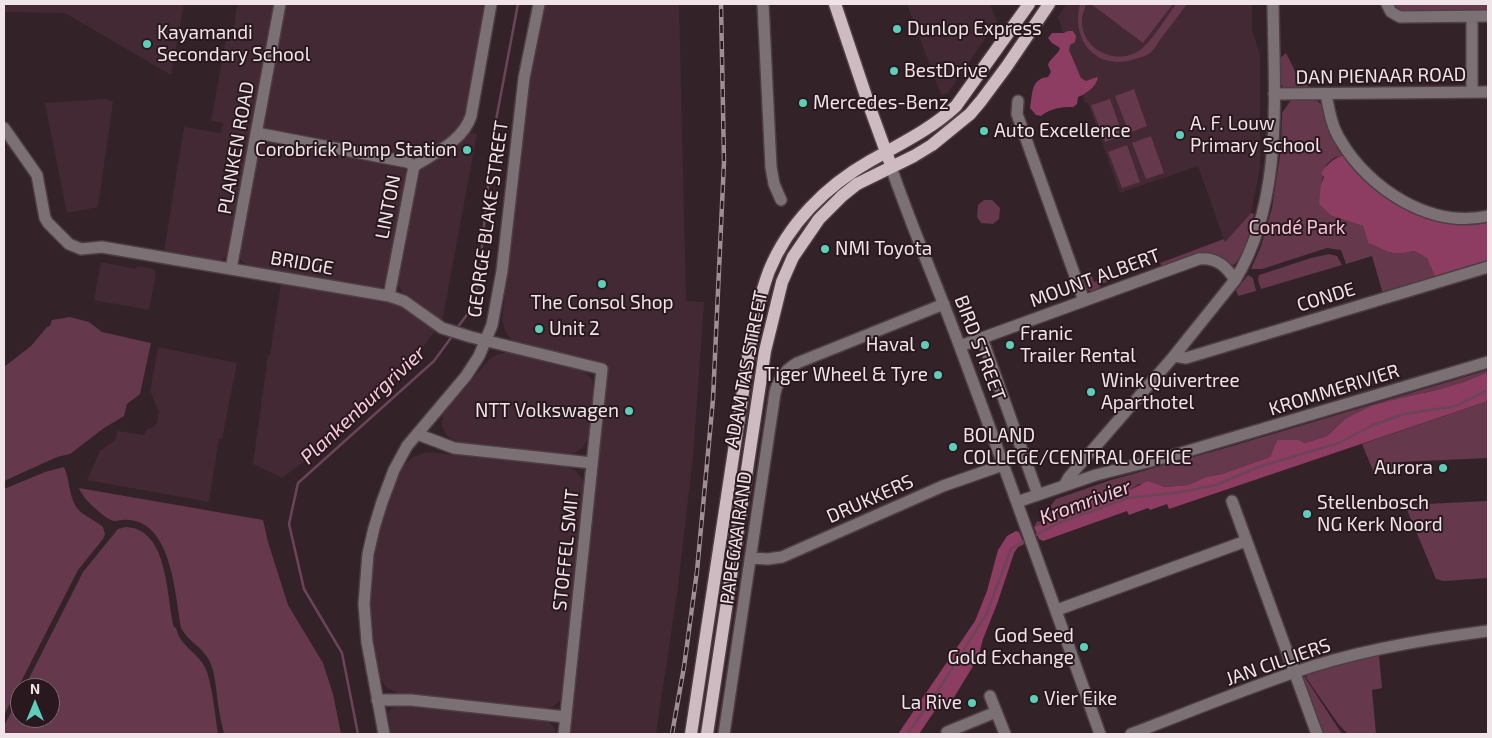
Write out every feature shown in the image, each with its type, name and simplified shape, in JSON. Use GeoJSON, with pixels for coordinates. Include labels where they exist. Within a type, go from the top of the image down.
{"type":"FeatureCollection","features":[{"type":"Feature","properties":{"kind":"main road","name":"BIRD STREET"},"geometry":{"type":"LineString","coordinates":[[835,4],[891,167]]}},
{"type":"Feature","properties":{"kind":"main road","name":"ADAM TAS STREET"},"geometry":{"type":"LineString","coordinates":[[691,734],[744,377],[758,308],[769,271],[782,243],[814,203],[839,180],[928,129],[956,106],[1029,4]]}},
{"type":"Feature","properties":{"kind":"main road","name":"ADAM TAS STREET"},"geometry":{"type":"LineString","coordinates":[[708,734],[766,344],[782,282],[796,252],[819,219],[857,184],[914,156],[942,138],[970,114],[997,80],[1049,4]]}},
{"type":"Feature","properties":{"kind":"main road"},"geometry":{"type":"LineString","coordinates":[[744,377],[760,379]]}},
{"type":"Feature","properties":{"kind":"street","name":"PLANKEN ROAD"},"geometry":{"type":"LineString","coordinates":[[231,269],[280,4]]}},
{"type":"Feature","properties":{"kind":"street","name":"LINTON"},"geometry":{"type":"LineString","coordinates":[[389,296],[414,166],[461,135],[468,126],[491,4]]}},
{"type":"Feature","properties":{"kind":"street","name":"GEORGE BLAKE STREET"},"geometry":{"type":"LineString","coordinates":[[384,734],[367,642],[364,604],[368,554],[374,528],[388,486],[407,446],[466,376],[480,356],[492,325],[502,271],[524,78],[539,4]]}},
{"type":"Feature","properties":{"kind":"street"},"geometry":{"type":"LineString","coordinates":[[762,4],[771,167],[774,184],[781,200]]}},
{"type":"Feature","properties":{"kind":"street"},"geometry":{"type":"LineString","coordinates":[[1064,486],[1069,477],[1174,356],[1235,280],[1253,244],[1266,200],[1272,156],[1274,94],[1273,4]]}},
{"type":"Feature","properties":{"kind":"street"},"geometry":{"type":"LineString","coordinates":[[1388,4],[1390,12],[1400,17],[1488,16]]}},
{"type":"Feature","properties":{"kind":"street"},"geometry":{"type":"LineString","coordinates":[[1472,17],[1472,92]]}},
{"type":"Feature","properties":{"kind":"street","name":"DAN PIENAAR ROAD"},"geometry":{"type":"LineString","coordinates":[[1274,94],[1488,92]]}},
{"type":"Feature","properties":{"kind":"street"},"geometry":{"type":"LineString","coordinates":[[1326,94],[1329,111],[1339,140],[1354,162],[1372,180],[1403,200],[1442,216],[1465,218],[1488,216]]}},
{"type":"Feature","properties":{"kind":"street"},"geometry":{"type":"LineString","coordinates":[[1018,101],[1017,114],[1084,301]]}},
{"type":"Feature","properties":{"kind":"street","name":"BRIDGE"},"geometry":{"type":"LineString","coordinates":[[4,128],[37,175],[44,218],[69,244],[81,249],[102,247],[389,296],[404,301],[442,328],[486,341],[602,369]]}},
{"type":"Feature","properties":{"kind":"street"},"geometry":{"type":"LineString","coordinates":[[257,133],[407,162],[414,166]]}},
{"type":"Feature","properties":{"kind":"street","name":"BIRD STREET"},"geometry":{"type":"LineString","coordinates":[[891,167],[960,346],[1057,610],[1100,734]]}},
{"type":"Feature","properties":{"kind":"street","name":"MOUNT ALBERT"},"geometry":{"type":"LineString","coordinates":[[960,346],[1199,259],[1209,258],[1218,262],[1230,272],[1235,280]]}},
{"type":"Feature","properties":{"kind":"street","name":"CONDE"},"geometry":{"type":"LineString","coordinates":[[1174,356],[1186,358],[1488,267]]}},
{"type":"Feature","properties":{"kind":"street","name":"PAPEGAAIRAND"},"geometry":{"type":"LineString","coordinates":[[724,734],[775,393],[780,377],[787,368],[797,363],[944,304]]}},
{"type":"Feature","properties":{"kind":"street"},"geometry":{"type":"LineString","coordinates":[[982,338],[1038,495]]}},
{"type":"Feature","properties":{"kind":"street","name":"KROMMERIVIER"},"geometry":{"type":"LineString","coordinates":[[1017,502],[1096,475],[1207,446],[1488,362]]}},
{"type":"Feature","properties":{"kind":"street","name":"STOFFEL SMIT"},"geometry":{"type":"LineString","coordinates":[[564,734],[602,369]]}},
{"type":"Feature","properties":{"kind":"street"},"geometry":{"type":"LineString","coordinates":[[417,434],[454,448],[592,463]]}},
{"type":"Feature","properties":{"kind":"street"},"geometry":{"type":"LineString","coordinates":[[1095,448],[1093,462],[1096,475]]}},
{"type":"Feature","properties":{"kind":"street","name":"DRUKKERS"},"geometry":{"type":"LineString","coordinates":[[750,558],[768,560],[782,557],[943,486],[1003,465]]}},
{"type":"Feature","properties":{"kind":"street"},"geometry":{"type":"LineString","coordinates":[[1232,501],[1317,734]]}},
{"type":"Feature","properties":{"kind":"street"},"geometry":{"type":"LineString","coordinates":[[1057,610],[1246,541]]}},
{"type":"Feature","properties":{"kind":"street","name":"JAN CILLIERS"},"geometry":{"type":"LineString","coordinates":[[1131,734],[1295,672],[1364,652],[1488,632]]}},
{"type":"Feature","properties":{"kind":"street","name":"JAN CILLIERS"},"geometry":{"type":"LineString","coordinates":[[1442,639],[1488,637]]}},
{"type":"Feature","properties":{"kind":"street"},"geometry":{"type":"LineString","coordinates":[[990,696],[1005,734]]}},
{"type":"Feature","properties":{"kind":"street"},"geometry":{"type":"LineString","coordinates":[[377,700],[411,700],[566,717]]}},
{"type":"Feature","properties":{"kind":"street"},"geometry":{"type":"LineString","coordinates":[[947,732],[996,712]]}},
{"type":"Feature","properties":{"kind":"shaded area","name":"Kayamandi Secondary School"},"geometry":{"type":"Polygon","coordinates":[[[4,4],[184,4],[171,75],[65,13],[4,12],[4,4]]]}},
{"type":"Feature","properties":{"kind":"shaded area"},"geometry":{"type":"Polygon","coordinates":[[[237,4],[276,4],[228,255],[221,260],[213,261],[164,252],[184,127],[221,133],[223,123],[211,121],[225,44],[231,27],[234,27],[237,4]]]}},
{"type":"Feature","properties":{"kind":"shaded area"},"geometry":{"type":"Polygon","coordinates":[[[284,4],[487,4],[465,121],[459,131],[418,158],[265,129],[263,124],[284,4]]]}},
{"type":"Feature","properties":{"kind":"shaded area"},"geometry":{"type":"Polygon","coordinates":[[[545,4],[679,4],[686,301],[704,302],[693,457],[677,594],[656,734],[569,734],[608,364],[519,344],[506,333],[502,321],[528,86],[545,4]]]}},
{"type":"Feature","properties":{"kind":"shaded area"},"geometry":{"type":"Polygon","coordinates":[[[907,4],[990,4],[997,21],[948,93],[942,95],[940,92],[907,4]]]}},
{"type":"Feature","properties":{"kind":"shaded area","name":"A. F. Louw Primary School"},"geometry":{"type":"Polygon","coordinates":[[[1066,4],[1252,4],[1252,30],[1260,55],[1260,168],[1251,213],[1225,242],[1198,166],[1120,193],[1088,103],[1085,103],[1058,17],[1066,4]]]}},
{"type":"Feature","properties":{"kind":"shaded area"},"geometry":{"type":"Polygon","coordinates":[[[1073,31],[1076,36],[1075,42],[1070,45],[1069,50],[1081,78],[1086,81],[1098,78],[1090,90],[1078,97],[1077,104],[1073,107],[1056,108],[1041,116],[1036,115],[1030,108],[1033,88],[1042,78],[1048,77],[1051,72],[1048,65],[1060,48],[1048,38],[1052,33],[1073,31]]]}},
{"type":"Feature","properties":{"kind":"shaded area"},"geometry":{"type":"Polygon","coordinates":[[[106,99],[113,102],[98,207],[67,213],[45,103],[106,99]]]}},
{"type":"Feature","properties":{"kind":"shaded area"},"geometry":{"type":"Polygon","coordinates":[[[469,133],[477,134],[442,322],[402,292],[397,283],[418,174],[427,163],[469,133]]]}},
{"type":"Feature","properties":{"kind":"shaded area"},"geometry":{"type":"Polygon","coordinates":[[[269,140],[403,167],[407,174],[387,283],[385,285],[378,290],[248,267],[241,260],[239,256],[258,148],[262,142],[269,140]]]}},
{"type":"Feature","properties":{"kind":"shaded area"},"geometry":{"type":"Polygon","coordinates":[[[1343,155],[1374,187],[1406,210],[1443,222],[1488,221],[1488,263],[1436,279],[1427,258],[1414,251],[1395,253],[1385,251],[1368,243],[1363,226],[1332,216],[1319,204],[1321,184],[1324,177],[1321,173],[1330,162],[1343,155]]]}},
{"type":"Feature","properties":{"kind":"shaded area"},"geometry":{"type":"Polygon","coordinates":[[[101,262],[136,269],[137,266],[153,269],[156,274],[149,310],[94,300],[101,262]]]}},
{"type":"Feature","properties":{"kind":"shaded area"},"geometry":{"type":"Polygon","coordinates":[[[281,284],[396,304],[436,330],[401,376],[373,396],[345,423],[327,445],[282,478],[253,464],[268,355],[270,355],[281,284]]]}},
{"type":"Feature","properties":{"kind":"shaded area"},"geometry":{"type":"Polygon","coordinates":[[[158,347],[237,363],[222,439],[219,439],[209,502],[87,480],[100,451],[116,439],[117,431],[145,435],[146,430],[154,427],[157,423],[159,412],[150,391],[158,347]]]}},
{"type":"Feature","properties":{"kind":"shaded area"},"geometry":{"type":"Polygon","coordinates":[[[503,353],[581,369],[591,378],[595,390],[590,435],[581,449],[575,453],[563,455],[461,444],[447,436],[442,426],[443,414],[446,409],[490,359],[503,353]]]}},
{"type":"Feature","properties":{"kind":"shaded area"},"geometry":{"type":"Polygon","coordinates":[[[1488,372],[1488,401],[1169,509],[1167,504],[1129,515],[1127,511],[1043,541],[1039,539],[1034,527],[1061,518],[1091,497],[1105,498],[1115,491],[1130,490],[1148,481],[1164,487],[1188,485],[1206,477],[1222,474],[1270,457],[1277,440],[1299,440],[1305,443],[1327,436],[1345,419],[1371,406],[1437,390],[1488,372]]]}},
{"type":"Feature","properties":{"kind":"shaded area"},"geometry":{"type":"Polygon","coordinates":[[[427,452],[567,466],[576,471],[582,479],[584,489],[563,693],[561,700],[552,707],[544,709],[398,693],[387,688],[379,678],[371,617],[371,575],[377,539],[390,495],[404,465],[413,457],[427,452]]]}},
{"type":"Feature","properties":{"kind":"shaded area"},"geometry":{"type":"Polygon","coordinates":[[[1016,531],[1019,532],[1024,544],[1018,547],[1014,553],[978,658],[953,699],[938,706],[919,734],[898,734],[975,621],[987,591],[998,550],[1007,536],[1016,531]]]}},
{"type":"Feature","properties":{"kind":"shaded area"},"geometry":{"type":"Polygon","coordinates":[[[405,704],[544,719],[553,726],[557,734],[391,734],[388,714],[397,705],[405,704]]]}},
{"type":"Feature","properties":{"kind":"green space"},"geometry":{"type":"Polygon","coordinates":[[[1080,4],[1086,4],[1082,19],[1083,30],[1087,39],[1101,52],[1121,57],[1131,55],[1145,46],[1176,4],[1187,4],[1150,53],[1132,60],[1118,62],[1096,56],[1082,40],[1078,17],[1080,4]]]}},
{"type":"Feature","properties":{"kind":"green space"},"geometry":{"type":"Polygon","coordinates":[[[1091,4],[1173,4],[1143,43],[1091,4]]]}},
{"type":"Feature","properties":{"kind":"green space"},"geometry":{"type":"Polygon","coordinates":[[[1391,4],[1488,4],[1488,13],[1400,14],[1391,4]]]}},
{"type":"Feature","properties":{"kind":"green space"},"geometry":{"type":"Polygon","coordinates":[[[1286,53],[1299,79],[1314,90],[1284,88],[1280,83],[1279,59],[1286,53]]]}},
{"type":"Feature","properties":{"kind":"green space"},"geometry":{"type":"Polygon","coordinates":[[[1134,89],[1147,126],[1129,133],[1115,96],[1134,89]]]}},
{"type":"Feature","properties":{"kind":"green space"},"geometry":{"type":"Polygon","coordinates":[[[1110,99],[1123,135],[1105,142],[1091,105],[1110,99]]]}},
{"type":"Feature","properties":{"kind":"green space","name":"Condé Park"},"geometry":{"type":"Polygon","coordinates":[[[1314,99],[1323,105],[1330,132],[1343,155],[1334,158],[1326,165],[1321,184],[1332,216],[1363,226],[1368,243],[1386,251],[1406,253],[1414,251],[1427,258],[1436,279],[1383,294],[1372,256],[1346,264],[1341,250],[1327,248],[1262,269],[1251,269],[1261,246],[1272,208],[1281,149],[1282,113],[1291,100],[1314,99]]]}},
{"type":"Feature","properties":{"kind":"green space"},"geometry":{"type":"Polygon","coordinates":[[[1151,136],[1164,173],[1146,179],[1132,143],[1151,136]]]}},
{"type":"Feature","properties":{"kind":"green space"},"geometry":{"type":"Polygon","coordinates":[[[1127,145],[1140,182],[1122,188],[1108,152],[1127,145]]]}},
{"type":"Feature","properties":{"kind":"green space"},"geometry":{"type":"Polygon","coordinates":[[[984,200],[992,200],[1000,208],[999,219],[993,224],[981,223],[977,217],[978,205],[984,200]]]}},
{"type":"Feature","properties":{"kind":"green space"},"geometry":{"type":"Polygon","coordinates":[[[1251,213],[1254,214],[1247,241],[1234,265],[1207,253],[1196,255],[1166,267],[1161,265],[1160,263],[1224,239],[1225,242],[1251,213]]]}},
{"type":"Feature","properties":{"kind":"green space"},"geometry":{"type":"Polygon","coordinates":[[[1329,254],[1337,256],[1342,265],[1261,289],[1258,280],[1259,275],[1329,254]]]}},
{"type":"Feature","properties":{"kind":"green space"},"geometry":{"type":"Polygon","coordinates":[[[1116,275],[1118,278],[1101,284],[1099,289],[1091,292],[1087,289],[1084,279],[1092,276],[1094,282],[1116,275]]]}},
{"type":"Feature","properties":{"kind":"green space"},"geometry":{"type":"Polygon","coordinates":[[[1248,275],[1253,278],[1256,291],[1238,296],[1236,290],[1248,275]]]}},
{"type":"Feature","properties":{"kind":"green space"},"geometry":{"type":"Polygon","coordinates":[[[70,317],[89,322],[102,332],[151,343],[140,394],[127,404],[124,416],[104,428],[70,454],[57,457],[4,481],[4,367],[31,346],[50,326],[52,320],[70,317]]]}},
{"type":"Feature","properties":{"kind":"green space"},"geometry":{"type":"Polygon","coordinates":[[[1488,370],[1488,372],[1464,382],[1405,397],[1345,419],[1327,436],[1305,443],[1299,440],[1277,440],[1270,457],[1222,474],[1206,477],[1188,485],[1164,487],[1139,484],[1130,490],[1116,491],[1105,498],[1091,497],[1061,518],[1034,527],[1037,521],[1040,522],[1044,517],[1044,514],[1056,499],[1111,480],[1488,370]]]}},
{"type":"Feature","properties":{"kind":"green space"},"geometry":{"type":"Polygon","coordinates":[[[1488,401],[1488,458],[1400,462],[1400,467],[1374,473],[1362,444],[1488,401]]]}},
{"type":"Feature","properties":{"kind":"green space"},"geometry":{"type":"Polygon","coordinates":[[[64,467],[72,498],[77,508],[103,527],[105,534],[78,570],[23,678],[10,678],[10,703],[4,715],[4,489],[45,472],[64,467]]]}},
{"type":"Feature","properties":{"kind":"green space"},"geometry":{"type":"Polygon","coordinates":[[[79,488],[263,520],[288,605],[323,663],[333,694],[341,734],[224,734],[212,669],[206,655],[187,637],[181,628],[173,577],[160,541],[150,529],[139,522],[114,521],[107,518],[88,501],[79,488]]]}},
{"type":"Feature","properties":{"kind":"green space"},"geometry":{"type":"Polygon","coordinates":[[[1488,501],[1488,578],[1444,581],[1436,579],[1405,505],[1488,501]]]}},
{"type":"Feature","properties":{"kind":"green space"},"geometry":{"type":"Polygon","coordinates":[[[126,527],[140,531],[151,539],[158,552],[167,583],[174,627],[182,641],[200,660],[207,672],[218,734],[4,734],[4,726],[10,714],[10,728],[60,728],[60,678],[29,678],[83,572],[118,529],[126,527]]]}},
{"type":"Feature","properties":{"kind":"green space"},"geometry":{"type":"Polygon","coordinates":[[[1379,655],[1382,688],[1372,690],[1376,734],[1348,734],[1339,725],[1307,679],[1306,674],[1379,655]]]}},
{"type":"Feature","properties":{"kind":"green space"},"geometry":{"type":"Polygon","coordinates":[[[1305,676],[1342,734],[1321,734],[1303,679],[1305,676]]]}},
{"type":"Feature","properties":{"kind":"waterway","name":"Plankenburgrivier"},"geometry":{"type":"LineString","coordinates":[[457,328],[475,304],[493,136],[518,4]]}},
{"type":"Feature","properties":{"kind":"waterway","name":"Plankenburgrivier"},"geometry":{"type":"LineString","coordinates":[[358,734],[342,653],[304,589],[289,524],[298,483],[434,361],[453,335]]}},
{"type":"Feature","properties":{"kind":"waterway","name":"Kromrivier"},"geometry":{"type":"LineString","coordinates":[[1034,536],[1058,523],[1128,498],[1181,492],[1216,485],[1258,467],[1339,443],[1373,425],[1404,414],[1456,406],[1488,390]]}},
{"type":"Feature","properties":{"kind":"waterway","name":"Kromrivier"},"geometry":{"type":"LineString","coordinates":[[907,734],[932,700],[986,615],[1011,549],[1027,539]]}},
{"type":"Feature","properties":{"kind":"railway"},"geometry":{"type":"LineString","coordinates":[[672,734],[684,667],[697,571],[713,399],[724,162],[721,4]]}},
{"type":"Feature","properties":{"kind":"place","name":"Dunlop Express"},"geometry":{"type":"Point","coordinates":[897,29]}},
{"type":"Feature","properties":{"kind":"place","name":"Kayamandi Secondary School"},"geometry":{"type":"Point","coordinates":[147,44]}},
{"type":"Feature","properties":{"kind":"place","name":"BestDrive"},"geometry":{"type":"Point","coordinates":[894,71]}},
{"type":"Feature","properties":{"kind":"place","name":"Mercedes-Benz"},"geometry":{"type":"Point","coordinates":[803,103]}},
{"type":"Feature","properties":{"kind":"place","name":"Auto Excellence"},"geometry":{"type":"Point","coordinates":[984,131]}},
{"type":"Feature","properties":{"kind":"place","name":"A. F. Louw Primary School"},"geometry":{"type":"Point","coordinates":[1180,135]}},
{"type":"Feature","properties":{"kind":"place","name":"Corobrick Pump Station"},"geometry":{"type":"Point","coordinates":[467,150]}},
{"type":"Feature","properties":{"kind":"place","name":"NMI Toyota"},"geometry":{"type":"Point","coordinates":[825,249]}},
{"type":"Feature","properties":{"kind":"place","name":"The Consol Shop"},"geometry":{"type":"Point","coordinates":[602,284]}},
{"type":"Feature","properties":{"kind":"place","name":"Unit 2"},"geometry":{"type":"Point","coordinates":[539,329]}},
{"type":"Feature","properties":{"kind":"place","name":"Haval"},"geometry":{"type":"Point","coordinates":[925,345]}},
{"type":"Feature","properties":{"kind":"place","name":"Franic Trailer Rental"},"geometry":{"type":"Point","coordinates":[1010,345]}},
{"type":"Feature","properties":{"kind":"place","name":"Tiger Wheel & Tyre"},"geometry":{"type":"Point","coordinates":[938,375]}},
{"type":"Feature","properties":{"kind":"place","name":"Wink Quivertree Aparthotel"},"geometry":{"type":"Point","coordinates":[1091,392]}},
{"type":"Feature","properties":{"kind":"place","name":"NTT Volkswagen"},"geometry":{"type":"Point","coordinates":[629,411]}},
{"type":"Feature","properties":{"kind":"place","name":"BOLAND COLLEGE/CENTRAL OFFICE"},"geometry":{"type":"Point","coordinates":[953,447]}},
{"type":"Feature","properties":{"kind":"place","name":"Aurora"},"geometry":{"type":"Point","coordinates":[1443,468]}},
{"type":"Feature","properties":{"kind":"place","name":"Stellenbosch NG Kerk Noord"},"geometry":{"type":"Point","coordinates":[1307,514]}},
{"type":"Feature","properties":{"kind":"place","name":"God Seed Gold Exchange"},"geometry":{"type":"Point","coordinates":[1084,647]}},
{"type":"Feature","properties":{"kind":"place","name":"Vier Eike"},"geometry":{"type":"Point","coordinates":[1034,699]}},
{"type":"Feature","properties":{"kind":"place","name":"La Rive"},"geometry":{"type":"Point","coordinates":[972,703]}}]}
